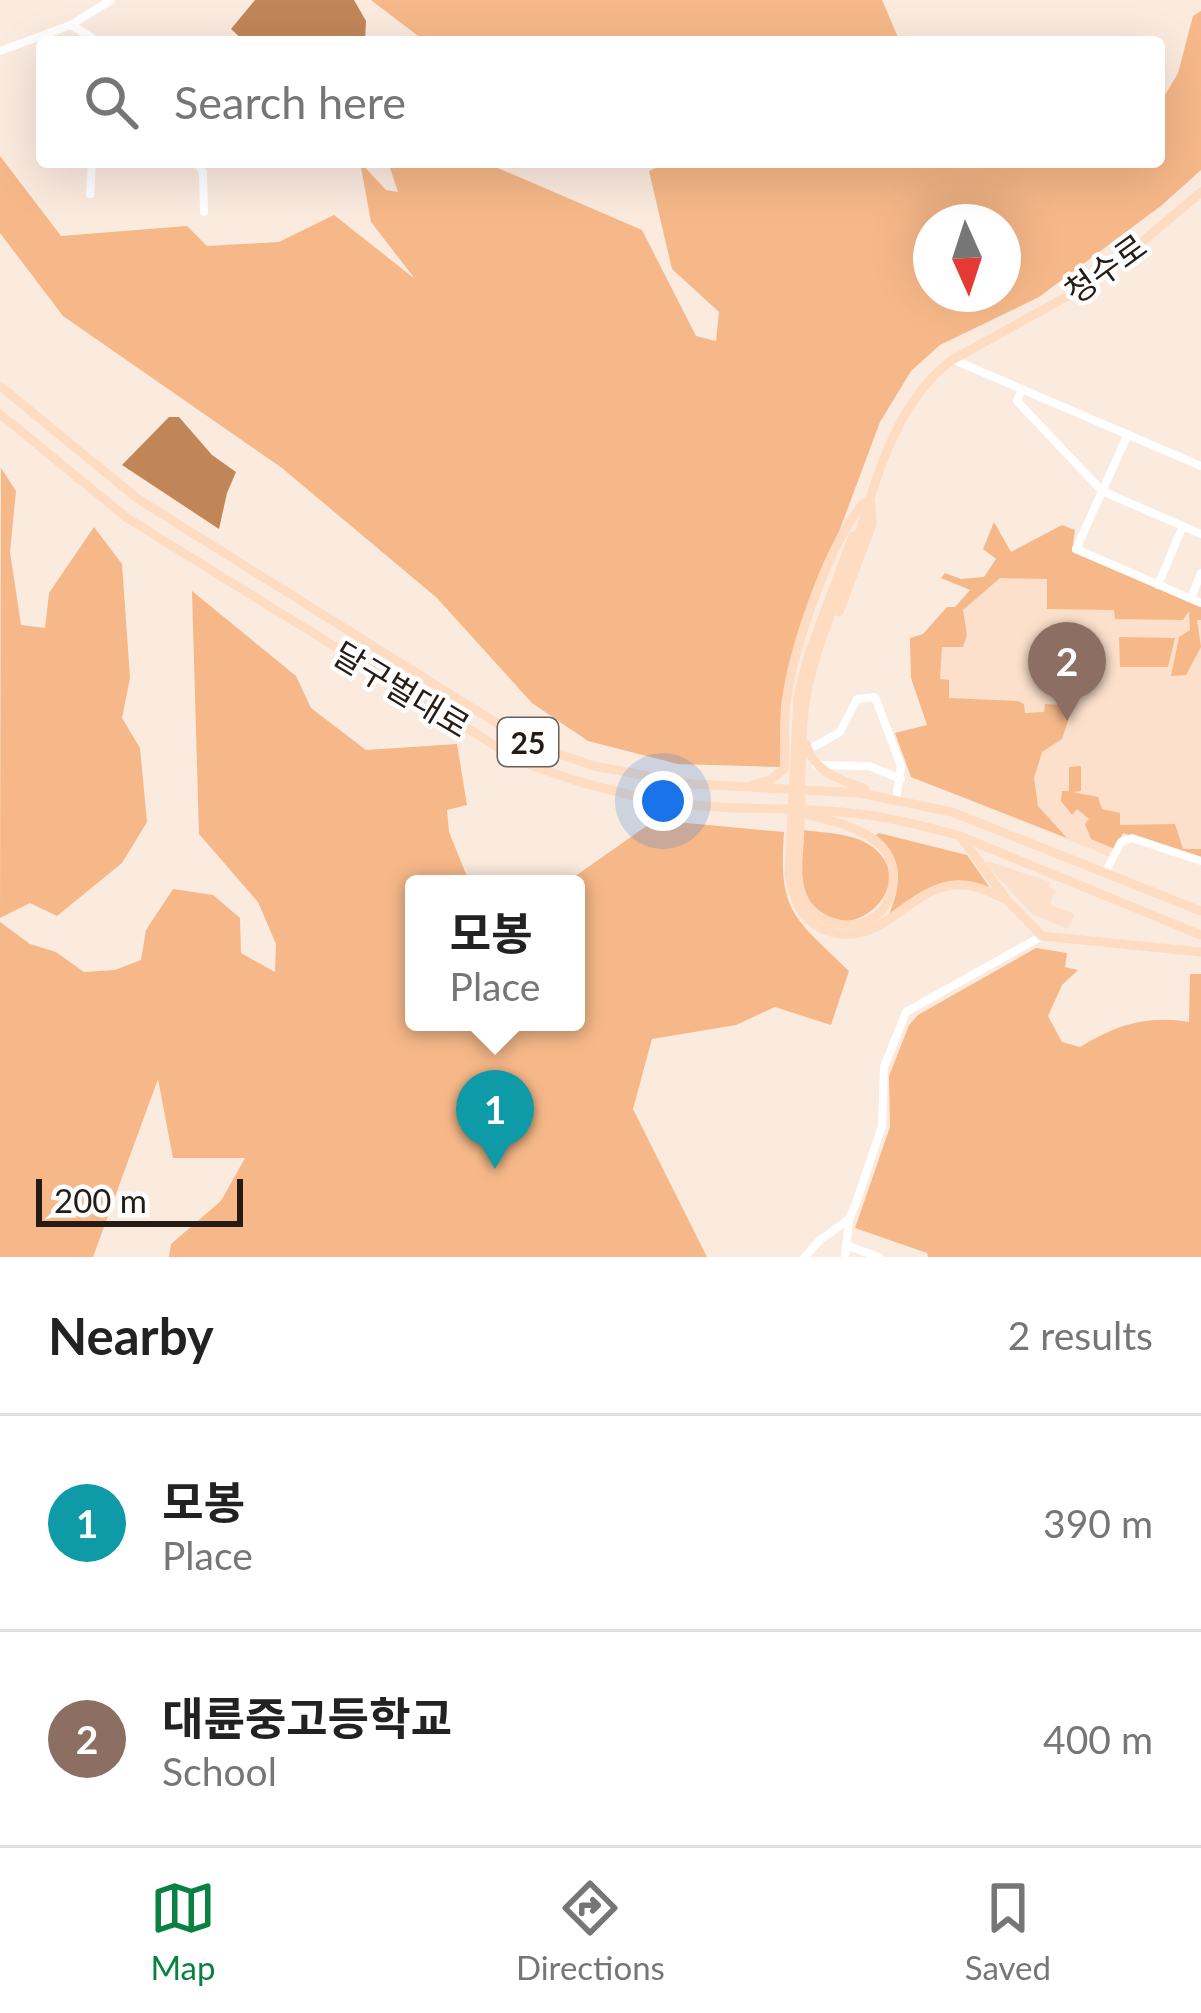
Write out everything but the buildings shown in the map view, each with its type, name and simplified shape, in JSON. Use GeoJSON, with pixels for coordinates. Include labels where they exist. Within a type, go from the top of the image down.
{"type":"FeatureCollection","features":[{"type":"Feature","properties":{"kind":"main road","name":"청수로"},"geometry":{"type":"LineString","coordinates":[[844,551],[909,407],[926,384],[952,359],[1097,280],[1201,192]]}},
{"type":"Feature","properties":{"kind":"main road","name":"달구벌대로"},"geometry":{"type":"LineString","coordinates":[[0,386],[138,499],[530,744],[580,762],[693,784],[830,790],[952,812],[1201,910]]}},
{"type":"Feature","properties":{"kind":"main road","name":"달구벌대로"},"geometry":{"type":"LineString","coordinates":[[0,414],[102,499],[230,584],[520,760],[562,777],[692,805],[859,813],[960,836],[1201,935]]}},
{"type":"Feature","properties":{"kind":"main road","name":"청수로"},"geometry":{"type":"LineString","coordinates":[[808,750],[815,671],[872,524],[871,494]]}},
{"type":"Feature","properties":{"kind":"main road"},"geometry":{"type":"LineString","coordinates":[[871,494],[849,520],[806,698],[794,898],[816,927],[837,934],[871,931],[939,888],[971,886],[1007,900]]}},
{"type":"Feature","properties":{"kind":"main road"},"geometry":{"type":"LineString","coordinates":[[749,787],[780,775],[792,676],[844,551]]}},
{"type":"Feature","properties":{"kind":"main road"},"geometry":{"type":"LineString","coordinates":[[808,750],[816,764],[836,778],[891,799]]}},
{"type":"Feature","properties":{"kind":"main road"},"geometry":{"type":"LineString","coordinates":[[775,811],[861,830],[879,842],[894,873],[888,904],[872,919],[851,926],[818,916],[800,888],[794,846]]}},
{"type":"Feature","properties":{"kind":"main road"},"geometry":{"type":"LineString","coordinates":[[960,836],[1007,900],[1042,936],[1201,952]]}},
{"type":"Feature","properties":{"kind":"street"},"geometry":{"type":"LineString","coordinates":[[40,36],[70,25],[111,0]]}},
{"type":"Feature","properties":{"kind":"street"},"geometry":{"type":"LineString","coordinates":[[70,25],[89,36]]}},
{"type":"Feature","properties":{"kind":"street"},"geometry":{"type":"LineString","coordinates":[[0,51],[36,38]]}},
{"type":"Feature","properties":{"kind":"street"},"geometry":{"type":"LineString","coordinates":[[90,194],[92,168]]}},
{"type":"Feature","properties":{"kind":"street"},"geometry":{"type":"LineString","coordinates":[[200,168],[204,212]]}},
{"type":"Feature","properties":{"kind":"street"},"geometry":{"type":"LineString","coordinates":[[952,359],[1201,466]]}},
{"type":"Feature","properties":{"kind":"street"},"geometry":{"type":"LineString","coordinates":[[1022,389],[1018,401],[1102,491],[1201,534]]}},
{"type":"Feature","properties":{"kind":"street"},"geometry":{"type":"LineString","coordinates":[[1128,434],[1076,549],[1196,601],[1201,573]]}},
{"type":"Feature","properties":{"kind":"street"},"geometry":{"type":"LineString","coordinates":[[1158,585],[1183,526]]}},
{"type":"Feature","properties":{"kind":"street"},"geometry":{"type":"LineString","coordinates":[[808,750],[839,732],[857,699],[875,697],[902,766],[891,799]]}},
{"type":"Feature","properties":{"kind":"street"},"geometry":{"type":"LineString","coordinates":[[816,764],[869,766],[901,778]]}},
{"type":"Feature","properties":{"kind":"street"},"geometry":{"type":"LineString","coordinates":[[1106,871],[1121,842],[1132,838],[1201,861]]}},
{"type":"Feature","properties":{"kind":"street"},"geometry":{"type":"LineString","coordinates":[[845,1257],[849,1220],[882,1126],[884,1067],[906,1012],[1042,936]]}},
{"type":"Feature","properties":{"kind":"street"},"geometry":{"type":"LineString","coordinates":[[805,1257],[849,1220]]}},
{"type":"Feature","properties":{"kind":"street"},"geometry":{"type":"LineString","coordinates":[[848,1246],[879,1257]]}},
{"type":"Feature","properties":{"kind":"shaded area"},"geometry":{"type":"Polygon","coordinates":[[[255,0],[354,0],[366,21],[365,36],[239,36],[231,29],[255,0]]]}},
{"type":"Feature","properties":{"kind":"shaded area"},"geometry":{"type":"Polygon","coordinates":[[[371,0],[882,0],[897,36],[418,36],[371,0]]]}},
{"type":"Feature","properties":{"kind":"shaded area"},"geometry":{"type":"Polygon","coordinates":[[[1201,11],[1201,170],[1162,205],[1021,306],[1021,204],[913,204],[913,312],[1008,312],[940,345],[911,371],[880,422],[788,668],[781,708],[781,767],[678,764],[588,741],[532,703],[437,598],[282,468],[63,316],[0,233],[0,156],[61,236],[187,226],[207,246],[279,242],[334,215],[415,279],[371,222],[361,168],[386,190],[398,192],[390,168],[498,168],[642,230],[696,336],[716,341],[719,312],[672,269],[649,171],[1165,168],[1165,95],[1178,73],[1193,16],[1201,11]]]}},
{"type":"Feature","properties":{"kind":"shaded area"},"geometry":{"type":"Polygon","coordinates":[[[169,417],[179,417],[212,455],[236,472],[219,529],[122,465],[169,417]]]}},
{"type":"Feature","properties":{"kind":"shaded area"},"geometry":{"type":"Polygon","coordinates":[[[1,468],[16,491],[10,552],[21,625],[45,628],[49,593],[94,527],[122,564],[130,678],[122,718],[140,748],[147,822],[122,863],[57,916],[30,903],[0,918],[1,468]]]}},
{"type":"Feature","properties":{"kind":"shaded area"},"geometry":{"type":"Polygon","coordinates":[[[994,522],[1011,552],[1062,525],[1075,530],[1072,552],[1201,607],[1201,620],[1197,620],[1201,647],[1186,675],[1171,676],[1179,637],[1190,630],[1189,611],[1183,620],[1115,619],[1114,610],[1047,609],[1047,579],[1000,578],[963,610],[967,635],[963,647],[942,647],[940,679],[949,680],[949,698],[1018,701],[1024,704],[1025,713],[1044,712],[1045,704],[1073,706],[1062,739],[1042,752],[1034,778],[1038,806],[1067,838],[911,777],[895,733],[927,725],[911,678],[910,638],[923,634],[970,590],[941,578],[945,573],[961,579],[984,577],[996,559],[983,549],[994,522]]]}},
{"type":"Feature","properties":{"kind":"shaded area"},"geometry":{"type":"Polygon","coordinates":[[[1071,552],[1201,607],[1201,858],[1123,833],[1111,857],[922,781],[935,645],[958,605],[996,572],[1071,552]]]}},
{"type":"Feature","properties":{"kind":"shaded area"},"geometry":{"type":"Polygon","coordinates":[[[192,591],[296,676],[311,708],[366,750],[457,744],[467,805],[447,810],[449,832],[466,875],[405,875],[405,1031],[585,1031],[585,875],[577,875],[655,820],[784,832],[784,880],[794,912],[849,971],[831,1025],[775,1007],[736,1025],[652,1039],[633,1109],[707,1257],[169,1257],[171,1244],[221,1201],[245,1158],[173,1158],[158,1079],[93,1257],[0,1257],[0,922],[84,972],[115,970],[141,960],[146,930],[173,889],[213,895],[240,918],[241,953],[275,972],[276,944],[258,902],[199,834],[192,591]]]}},
{"type":"Feature","properties":{"kind":"shaded area"},"geometry":{"type":"Polygon","coordinates":[[[1119,637],[1175,638],[1168,667],[1120,667],[1119,637]]]}},
{"type":"Feature","properties":{"kind":"shaded area"},"geometry":{"type":"Polygon","coordinates":[[[1081,766],[1081,791],[1073,792],[1098,797],[1102,809],[1120,813],[1120,825],[1175,824],[1183,849],[1201,849],[1201,858],[1123,833],[1115,849],[1091,839],[1085,824],[1089,819],[1077,809],[1072,815],[1061,801],[1062,791],[1069,791],[1069,767],[1081,766]]]}},
{"type":"Feature","properties":{"kind":"shaded area"},"geometry":{"type":"Polygon","coordinates":[[[804,830],[868,844],[886,862],[889,882],[882,900],[866,914],[847,921],[828,919],[812,905],[802,876],[804,830]]]}},
{"type":"Feature","properties":{"kind":"shaded area"},"geometry":{"type":"Polygon","coordinates":[[[879,833],[967,855],[990,888],[948,884],[924,893],[888,917],[898,873],[879,833]]]}},
{"type":"Feature","properties":{"kind":"shaded area"},"geometry":{"type":"Polygon","coordinates":[[[985,863],[1050,882],[1055,890],[1050,905],[1075,914],[1068,929],[1032,914],[985,863]]]}},
{"type":"Feature","properties":{"kind":"shaded area"},"geometry":{"type":"Polygon","coordinates":[[[1036,948],[1067,953],[1065,967],[1078,970],[1062,985],[1048,1016],[1062,1042],[1080,1047],[1132,1024],[1189,1022],[1190,974],[1201,974],[1201,1257],[928,1257],[855,1228],[890,1127],[889,1076],[909,1025],[918,1015],[1036,948]]]}},
{"type":"Feature","properties":{"kind":"place","name":"대륜중고등학교"},"geometry":{"type":"Point","coordinates":[1067,721]}},
{"type":"Feature","properties":{"kind":"place","name":"모봉"},"geometry":{"type":"Point","coordinates":[495,1169]}}]}
